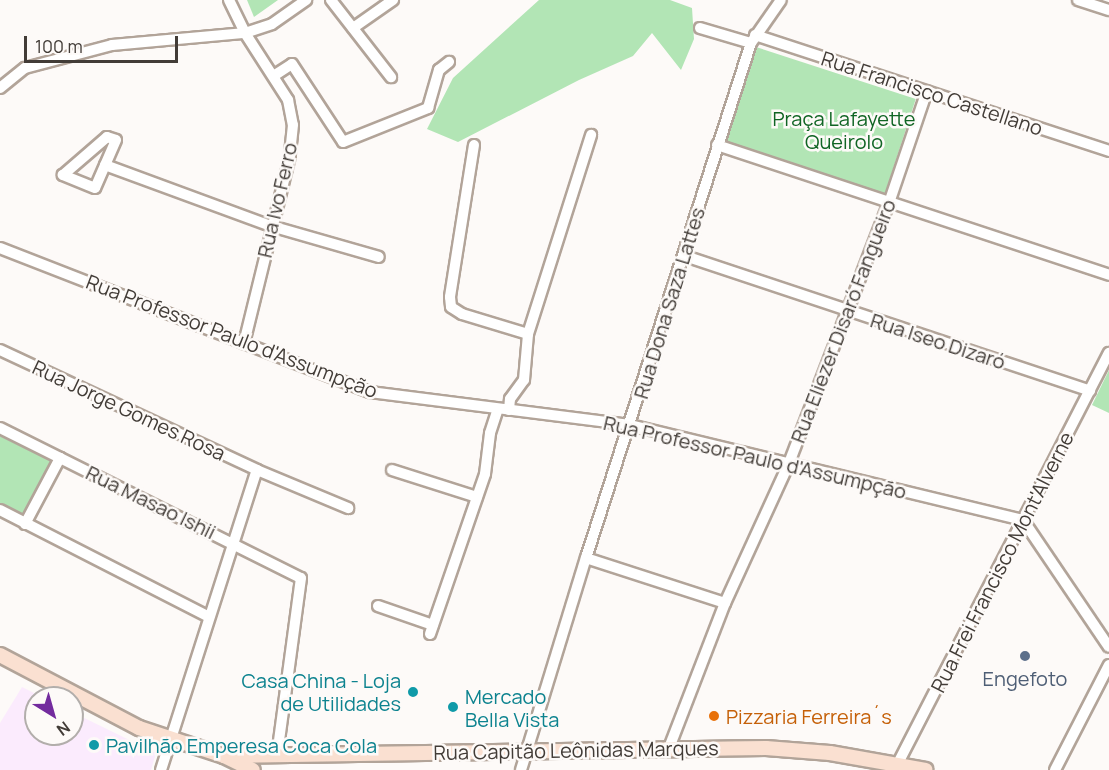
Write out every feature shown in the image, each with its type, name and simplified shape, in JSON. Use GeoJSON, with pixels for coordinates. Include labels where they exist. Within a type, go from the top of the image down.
{"type":"FeatureCollection","features":[{"type":"Feature","properties":{"kind":"main road","name":"Rua Capitão Leônidas Marques"},"geometry":{"type":"LineString","coordinates":[[0,655],[109,714],[171,739],[224,756],[253,770]]}},
{"type":"Feature","properties":{"kind":"main road","name":"Rua Capitão Leônidas Marques"},"geometry":{"type":"LineString","coordinates":[[224,756],[669,748],[802,750],[926,770]]}},
{"type":"Feature","properties":{"kind":"street","name":"Rua Ivo Ferro"},"geometry":{"type":"LineString","coordinates":[[229,0],[245,33],[288,100],[293,125],[290,156],[244,343]]}},
{"type":"Feature","properties":{"kind":"street"},"geometry":{"type":"LineString","coordinates":[[0,87],[25,68],[112,45],[245,33],[272,24],[306,0]]}},
{"type":"Feature","properties":{"kind":"street"},"geometry":{"type":"LineString","coordinates":[[331,0],[391,76]]}},
{"type":"Feature","properties":{"kind":"street"},"geometry":{"type":"LineString","coordinates":[[353,28],[393,0]]}},
{"type":"Feature","properties":{"kind":"street","name":"Rua Dona Saza Lattes"},"geometry":{"type":"LineString","coordinates":[[521,770],[525,750],[585,558],[630,425],[717,145],[753,39],[782,0]]}},
{"type":"Feature","properties":{"kind":"street"},"geometry":{"type":"LineString","coordinates":[[1078,0],[1109,10]]}},
{"type":"Feature","properties":{"kind":"street","name":"Rua Francisco Castellano"},"geometry":{"type":"LineString","coordinates":[[700,28],[753,39],[1109,151]]}},
{"type":"Feature","properties":{"kind":"street"},"geometry":{"type":"LineString","coordinates":[[274,75],[292,64],[343,142],[428,108],[439,70],[449,62]]}},
{"type":"Feature","properties":{"kind":"street","name":"Rua Eliezer Disaró Fangueiro"},"geometry":{"type":"LineString","coordinates":[[669,748],[691,684],[725,603],[789,463],[889,203],[927,92]]}},
{"type":"Feature","properties":{"kind":"street"},"geometry":{"type":"LineString","coordinates":[[378,606],[432,630],[486,468],[490,433],[524,380],[528,334],[591,135]]}},
{"type":"Feature","properties":{"kind":"street"},"geometry":{"type":"LineString","coordinates":[[107,137],[116,140],[105,165],[95,188],[63,175],[107,137]]}},
{"type":"Feature","properties":{"kind":"street"},"geometry":{"type":"LineString","coordinates":[[474,145],[450,297],[451,307],[462,314],[528,334]]}},
{"type":"Feature","properties":{"kind":"street"},"geometry":{"type":"LineString","coordinates":[[717,145],[1109,275]]}},
{"type":"Feature","properties":{"kind":"street"},"geometry":{"type":"LineString","coordinates":[[105,165],[271,226],[379,257]]}},
{"type":"Feature","properties":{"kind":"street","name":"Rua Professor Paulo d'Assumpção"},"geometry":{"type":"LineString","coordinates":[[0,248],[370,392],[630,425],[1023,520]]}},
{"type":"Feature","properties":{"kind":"street","name":"Rua Iseo Dizaró"},"geometry":{"type":"LineString","coordinates":[[684,256],[1090,391]]}},
{"type":"Feature","properties":{"kind":"street","name":"Rua Jorge Gomes Rosa"},"geometry":{"type":"LineString","coordinates":[[0,351],[257,470],[348,508]]}},
{"type":"Feature","properties":{"kind":"street","name":"Rua Frei Francisco Mont'Alverne"},"geometry":{"type":"LineString","coordinates":[[897,767],[1109,353]]}},
{"type":"Feature","properties":{"kind":"street","name":"Rua Masao Ishii"},"geometry":{"type":"LineString","coordinates":[[0,428],[301,578],[277,756]]}},
{"type":"Feature","properties":{"kind":"street"},"geometry":{"type":"LineString","coordinates":[[25,524],[60,458]]}},
{"type":"Feature","properties":{"kind":"street"},"geometry":{"type":"LineString","coordinates":[[161,770],[257,470]]}},
{"type":"Feature","properties":{"kind":"street"},"geometry":{"type":"LineString","coordinates":[[392,470],[477,496]]}},
{"type":"Feature","properties":{"kind":"street"},"geometry":{"type":"LineString","coordinates":[[0,510],[209,617]]}},
{"type":"Feature","properties":{"kind":"street"},"geometry":{"type":"LineString","coordinates":[[1023,520],[1109,647]]}},
{"type":"Feature","properties":{"kind":"street"},"geometry":{"type":"LineString","coordinates":[[585,558],[725,603]]}},
{"type":"Feature","properties":{"kind":"street"},"geometry":{"type":"LineString","coordinates":[[1055,770],[1109,665]]}},
{"type":"Feature","properties":{"kind":"shaded area"},"geometry":{"type":"Polygon","coordinates":[[[22,687],[24,688],[24,746],[84,746],[84,718],[156,753],[151,770],[0,770],[0,723],[22,687]]]}},
{"type":"Feature","properties":{"kind":"green space"},"geometry":{"type":"Polygon","coordinates":[[[247,0],[278,0],[254,17],[247,0]]]}},
{"type":"Feature","properties":{"kind":"green space"},"geometry":{"type":"Polygon","coordinates":[[[539,0],[670,0],[692,8],[694,39],[681,70],[652,33],[633,56],[579,80],[458,142],[427,129],[453,78],[539,0]]]}},
{"type":"Feature","properties":{"kind":"green space","name":"Praça Lafayette Queirolo"},"geometry":{"type":"Polygon","coordinates":[[[756,47],[916,99],[885,195],[725,143],[756,47]]]}},
{"type":"Feature","properties":{"kind":"green space"},"geometry":{"type":"Polygon","coordinates":[[[1109,370],[1109,413],[1092,405],[1109,370]]]}},
{"type":"Feature","properties":{"kind":"green space"},"geometry":{"type":"Polygon","coordinates":[[[0,436],[51,461],[20,521],[0,509],[0,436]]]}},
{"type":"Feature","properties":{"kind":"place","name":"Engefoto"},"geometry":{"type":"Point","coordinates":[1025,656]}},
{"type":"Feature","properties":{"kind":"place","name":"Casa China - Loja de Utilidades"},"geometry":{"type":"Point","coordinates":[413,692]}},
{"type":"Feature","properties":{"kind":"place","name":"Mercado Bella Vista"},"geometry":{"type":"Point","coordinates":[453,707]}},
{"type":"Feature","properties":{"kind":"place","name":"Pizzaria Ferreira´s"},"geometry":{"type":"Point","coordinates":[714,716]}},
{"type":"Feature","properties":{"kind":"place","name":"Pavilhão Emperesa Coca Cola"},"geometry":{"type":"Point","coordinates":[94,745]}}]}
